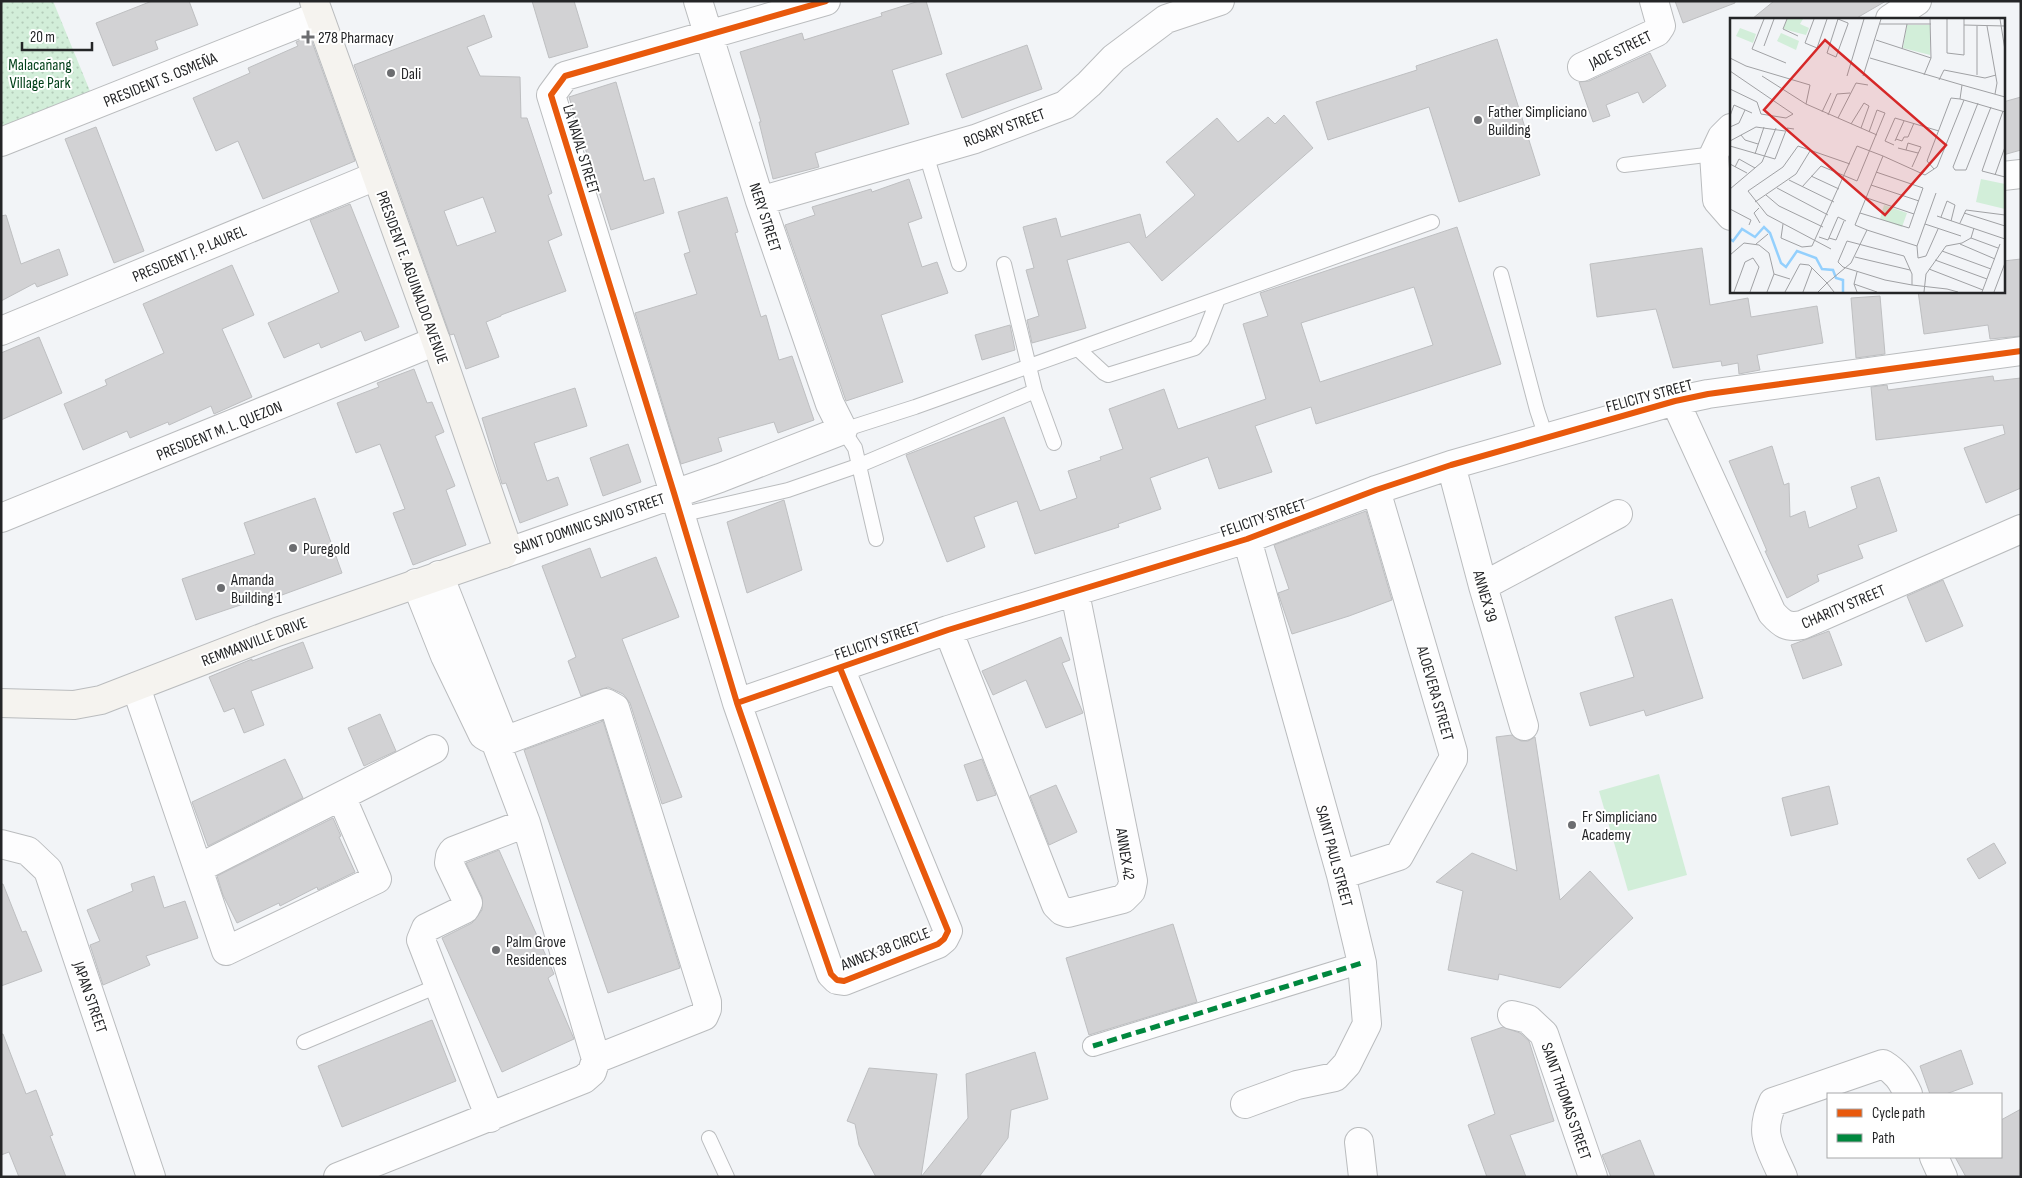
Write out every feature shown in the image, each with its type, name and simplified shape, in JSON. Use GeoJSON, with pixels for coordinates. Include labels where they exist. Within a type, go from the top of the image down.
{"type":"FeatureCollection","features":[{"type":"Feature","properties":{"kind":"main road","name":"PRESIDENT E. AGUINALDO AVENUE"},"geometry":{"type":"LineString","coordinates":[[316,8],[436,341],[506,544],[503,554]]}},
{"type":"Feature","properties":{"kind":"main road","name":"REMMANVILLE DRIVE"},"geometry":{"type":"LineString","coordinates":[[1,703],[74,705],[101,700],[277,632],[503,554]]}},
{"type":"Feature","properties":{"kind":"street","name":"NERY STREET"},"geometry":{"type":"LineString","coordinates":[[698,1],[760,201],[830,404],[843,430]]}},
{"type":"Feature","properties":{"kind":"street","name":"LA NAVAL STREET"},"geometry":{"type":"LineString","coordinates":[[677,504],[551,96],[565,76],[826,1]]}},
{"type":"Feature","properties":{"kind":"street","name":"ROSARY STREET"},"geometry":{"type":"LineString","coordinates":[[760,201],[975,139],[1065,104],[1089,84],[1114,58],[1166,19],[1220,1]]}},
{"type":"Feature","properties":{"kind":"street","name":"JADE STREET"},"geometry":{"type":"LineString","coordinates":[[1582,67],[1650,37],[1657,32],[1661,26],[1654,1]]}},
{"type":"Feature","properties":{"kind":"street"},"geometry":{"type":"LineString","coordinates":[[1892,18],[1917,1]]}},
{"type":"Feature","properties":{"kind":"street","name":"PRESIDENT S. OSMEÑA"},"geometry":{"type":"LineString","coordinates":[[1,142],[316,8]]}},
{"type":"Feature","properties":{"kind":"street"},"geometry":{"type":"LineString","coordinates":[[1730,129],[1722,137],[1714,154],[1717,200],[1730,215]]}},
{"type":"Feature","properties":{"kind":"street"},"geometry":{"type":"LineString","coordinates":[[2004,176],[2021,174]]}},
{"type":"Feature","properties":{"kind":"street","name":"PRESIDENT J. P. LAUREL"},"geometry":{"type":"LineString","coordinates":[[1,331],[376,176]]}},
{"type":"Feature","properties":{"kind":"street","name":"PRESIDENT M. L. QUEZON"},"geometry":{"type":"LineString","coordinates":[[1,518],[436,341]]}},
{"type":"Feature","properties":{"kind":"street","name":"FELICITY STREET"},"geometry":{"type":"LineString","coordinates":[[737,704],[948,630],[1247,539],[1376,490],[1451,465],[1675,401],[1708,394],[2021,351]]}},
{"type":"Feature","properties":{"kind":"street","name":"CHARITY STREET"},"geometry":{"type":"LineString","coordinates":[[1675,401],[1772,613],[1783,625],[1791,627],[1802,625],[2021,529]]}},
{"type":"Feature","properties":{"kind":"street","name":"SAINT DOMINIC SAVIO STREET"},"geometry":{"type":"LineString","coordinates":[[503,554],[677,504],[720,478],[843,430]]}},
{"type":"Feature","properties":{"kind":"street","name":"ANNEX 39"},"geometry":{"type":"LineString","coordinates":[[1451,465],[1483,586],[1524,726]]}},
{"type":"Feature","properties":{"kind":"street","name":"ALOEVERA STREET"},"geometry":{"type":"LineString","coordinates":[[1340,875],[1399,856],[1453,759],[1453,752],[1376,490]]}},
{"type":"Feature","properties":{"kind":"street"},"geometry":{"type":"LineString","coordinates":[[677,504],[737,704]]}},
{"type":"Feature","properties":{"kind":"street"},"geometry":{"type":"LineString","coordinates":[[1483,586],[1618,514]]}},
{"type":"Feature","properties":{"kind":"street","name":"SAINT PAUL STREET"},"geometry":{"type":"LineString","coordinates":[[1245,1104],[1297,1085],[1335,1077],[1347,1064],[1367,1024],[1362,963],[1340,875],[1247,539]]}},
{"type":"Feature","properties":{"kind":"street"},"geometry":{"type":"LineString","coordinates":[[427,579],[465,673],[483,735],[495,741],[606,703],[615,708],[707,1002],[707,1009],[704,1016],[596,1059]]}},
{"type":"Feature","properties":{"kind":"street","name":"ANNEX 42"},"geometry":{"type":"LineString","coordinates":[[948,630],[1056,905],[1062,911],[1068,913],[1123,899],[1131,891],[1133,881],[1074,593]]}},
{"type":"Feature","properties":{"kind":"street","name":"ANNEX 38 CIRCLE"},"geometry":{"type":"LineString","coordinates":[[737,704],[831,974],[837,980],[844,981],[938,944],[944,939],[948,931],[840,668]]}},
{"type":"Feature","properties":{"kind":"street"},"geometry":{"type":"LineString","coordinates":[[136,687],[226,951],[377,879],[341,796]]}},
{"type":"Feature","properties":{"kind":"street"},"geometry":{"type":"LineString","coordinates":[[338,1177],[490,1118],[584,1079],[592,1072],[596,1059],[526,824],[495,741]]}},
{"type":"Feature","properties":{"kind":"street"},"geometry":{"type":"LineString","coordinates":[[198,868],[434,749]]}},
{"type":"Feature","properties":{"kind":"street"},"geometry":{"type":"LineString","coordinates":[[490,1118],[421,940],[426,928],[465,909],[467,906],[468,903],[449,863],[453,851],[526,824]]}},
{"type":"Feature","properties":{"kind":"street","name":"JAPAN STREET"},"geometry":{"type":"LineString","coordinates":[[1,844],[28,851],[48,870],[151,1177]]}},
{"type":"Feature","properties":{"kind":"street"},"geometry":{"type":"LineString","coordinates":[[1093,1046],[1362,963]]}},
{"type":"Feature","properties":{"kind":"street","name":"SAINT THOMAS STREET"},"geometry":{"type":"LineString","coordinates":[[1512,1014],[1528,1019],[1544,1034],[1593,1177]]}},
{"type":"Feature","properties":{"kind":"street"},"geometry":{"type":"LineString","coordinates":[[1783,1177],[1765,1135],[1765,1118],[1773,1102],[1883,1064],[1895,1071],[1908,1093]]}},
{"type":"Feature","properties":{"kind":"street"},"geometry":{"type":"LineString","coordinates":[[1359,1142],[1363,1177]]}},
{"type":"Feature","properties":{"kind":"street"},"geometry":{"type":"LineString","coordinates":[[1934,1158],[1943,1177]]}},
{"type":"Feature","properties":{"kind":"lane"},"geometry":{"type":"LineString","coordinates":[[926,154],[959,264]]}},
{"type":"Feature","properties":{"kind":"lane"},"geometry":{"type":"LineString","coordinates":[[1624,165],[1714,154]]}},
{"type":"Feature","properties":{"kind":"lane"},"geometry":{"type":"LineString","coordinates":[[876,539],[855,448],[843,430],[1030,366],[1432,222]]}},
{"type":"Feature","properties":{"kind":"lane"},"geometry":{"type":"LineString","coordinates":[[1004,264],[1035,391],[1054,443]]}},
{"type":"Feature","properties":{"kind":"lane"},"geometry":{"type":"LineString","coordinates":[[1502,274],[1537,410],[1546,437]]}},
{"type":"Feature","properties":{"kind":"lane"},"geometry":{"type":"LineString","coordinates":[[1078,349],[1108,375],[1195,348],[1202,340],[1218,299]]}},
{"type":"Feature","properties":{"kind":"lane"},"geometry":{"type":"LineString","coordinates":[[677,504],[788,490],[860,465],[1035,391]]}},
{"type":"Feature","properties":{"kind":"lane"},"geometry":{"type":"LineString","coordinates":[[304,1042],[440,985]]}},
{"type":"Feature","properties":{"kind":"lane"},"geometry":{"type":"LineString","coordinates":[[709,1138],[727,1177]]}},
{"type":"Feature","properties":{"kind":"green space","name":"Malacañang Village Park"},"geometry":{"type":"Polygon","coordinates":[[[1,1],[53,1],[92,96],[1,131],[1,1]]]}},
{"type":"Feature","properties":{"kind":"green space"},"geometry":{"type":"Polygon","coordinates":[[[1659,774],[1687,875],[1628,891],[1599,791],[1659,774]]]}},
{"type":"Feature","properties":{"kind":"building"},"geometry":{"type":"Polygon","coordinates":[[[152,1],[189,1],[198,25],[155,41],[158,49],[113,66],[96,23],[152,1]]]}},
{"type":"Feature","properties":{"kind":"building"},"geometry":{"type":"Polygon","coordinates":[[[532,1],[574,1],[588,47],[549,58],[532,1]]]}},
{"type":"Feature","properties":{"kind":"building"},"geometry":{"type":"Polygon","coordinates":[[[919,1],[926,1],[942,54],[892,70],[909,124],[815,153],[819,167],[773,179],[759,122],[761,122],[740,52],[802,33],[804,40],[882,16],[881,13],[919,1]]]}},
{"type":"Feature","properties":{"kind":"building"},"geometry":{"type":"Polygon","coordinates":[[[1675,1],[1735,1],[1735,3],[1683,23],[1675,1]]]}},
{"type":"Feature","properties":{"kind":"building"},"geometry":{"type":"Polygon","coordinates":[[[1774,1],[1886,1],[1857,18],[1753,18],[1774,1]]]}},
{"type":"Feature","properties":{"kind":"building"},"geometry":{"type":"Polygon","coordinates":[[[484,15],[492,37],[467,47],[480,76],[520,77],[521,118],[527,118],[552,193],[548,195],[562,235],[548,241],[566,291],[486,322],[499,357],[466,369],[454,334],[450,335],[354,65],[484,15]],[[483,197],[444,211],[457,246],[496,232],[483,197]]]}},
{"type":"Feature","properties":{"kind":"building"},"geometry":{"type":"Polygon","coordinates":[[[310,36],[355,161],[263,199],[238,141],[216,151],[193,98],[250,73],[248,68],[298,46],[296,42],[310,36]]]}},
{"type":"Feature","properties":{"kind":"building","name":"Father Simpliciano Building"},"geometry":{"type":"Polygon","coordinates":[[[1497,39],[1540,175],[1459,202],[1429,107],[1328,140],[1316,102],[1417,70],[1416,66],[1497,39]]]}},
{"type":"Feature","properties":{"kind":"building"},"geometry":{"type":"Polygon","coordinates":[[[1027,45],[1042,89],[962,118],[946,74],[1027,45]]]}},
{"type":"Feature","properties":{"kind":"building"},"geometry":{"type":"Polygon","coordinates":[[[1650,53],[1666,86],[1643,103],[1638,92],[1606,105],[1610,116],[1593,122],[1579,82],[1589,81],[1650,53]]]}},
{"type":"Feature","properties":{"kind":"building"},"geometry":{"type":"Polygon","coordinates":[[[616,82],[644,181],[654,178],[664,213],[611,230],[569,97],[616,82]]]}},
{"type":"Feature","properties":{"kind":"building"},"geometry":{"type":"Polygon","coordinates":[[[2021,97],[2021,150],[2004,155],[2004,102],[2021,97]]]}},
{"type":"Feature","properties":{"kind":"building"},"geometry":{"type":"Polygon","coordinates":[[[1284,115],[1313,148],[1162,281],[1129,242],[1067,260],[1086,328],[1032,343],[1027,320],[1039,316],[1026,270],[1034,268],[1023,227],[1056,218],[1061,237],[1140,214],[1146,238],[1195,195],[1166,162],[1217,118],[1238,142],[1268,117],[1275,124],[1284,115]]]}},
{"type":"Feature","properties":{"kind":"building"},"geometry":{"type":"Polygon","coordinates":[[[96,127],[144,251],[114,263],[65,139],[96,127]]]}},
{"type":"Feature","properties":{"kind":"building"},"geometry":{"type":"Polygon","coordinates":[[[909,179],[922,218],[908,223],[922,267],[937,262],[948,293],[881,315],[903,382],[846,401],[785,225],[815,215],[812,207],[871,189],[872,192],[909,179]]]}},
{"type":"Feature","properties":{"kind":"building"},"geometry":{"type":"Polygon","coordinates":[[[727,197],[738,232],[735,233],[761,317],[766,315],[779,360],[792,356],[814,420],[778,433],[774,422],[718,438],[722,451],[681,464],[635,313],[697,294],[684,254],[690,252],[678,212],[727,197]]]}},
{"type":"Feature","properties":{"kind":"building"},"geometry":{"type":"Polygon","coordinates":[[[350,204],[399,327],[365,341],[361,331],[321,348],[319,343],[284,358],[268,323],[339,292],[310,220],[350,204]]]}},
{"type":"Feature","properties":{"kind":"building"},"geometry":{"type":"Polygon","coordinates":[[[6,215],[21,264],[59,249],[68,275],[37,287],[35,283],[1,301],[1,216],[6,215]]]}},
{"type":"Feature","properties":{"kind":"building"},"geometry":{"type":"Polygon","coordinates":[[[1457,227],[1501,364],[1316,424],[1311,407],[1255,426],[1272,472],[1219,489],[1208,457],[1150,478],[1161,509],[1118,524],[1119,527],[1035,554],[1017,501],[974,517],[985,547],[947,562],[906,455],[1004,417],[1040,511],[1077,498],[1068,471],[1101,460],[1100,457],[1123,449],[1109,409],[1164,389],[1178,429],[1266,399],[1243,324],[1268,316],[1260,293],[1457,227]],[[1414,287],[1301,323],[1320,382],[1433,345],[1414,287]]]}},
{"type":"Feature","properties":{"kind":"building"},"geometry":{"type":"Polygon","coordinates":[[[1702,248],[1710,305],[1748,298],[1751,317],[1817,306],[1823,343],[1757,355],[1760,370],[1739,374],[1738,363],[1722,366],[1721,361],[1673,368],[1656,309],[1597,317],[1590,264],[1702,248]]]}},
{"type":"Feature","properties":{"kind":"building"},"geometry":{"type":"Polygon","coordinates":[[[2021,259],[2021,336],[1990,339],[1988,325],[1924,334],[1918,292],[2004,292],[2004,261],[2021,259]]]}},
{"type":"Feature","properties":{"kind":"building"},"geometry":{"type":"Polygon","coordinates":[[[232,265],[254,315],[222,329],[252,397],[214,414],[211,406],[169,425],[168,422],[130,438],[127,431],[83,450],[64,404],[107,385],[105,380],[164,353],[143,304],[232,265]]]}},
{"type":"Feature","properties":{"kind":"building"},"geometry":{"type":"Polygon","coordinates":[[[1880,296],[1885,354],[1856,358],[1851,298],[1880,296]]]}},
{"type":"Feature","properties":{"kind":"building"},"geometry":{"type":"Polygon","coordinates":[[[1010,325],[1015,350],[982,360],[975,335],[1010,325]]]}},
{"type":"Feature","properties":{"kind":"building"},"geometry":{"type":"Polygon","coordinates":[[[39,337],[62,393],[1,420],[1,353],[39,337]]]}},
{"type":"Feature","properties":{"kind":"building"},"geometry":{"type":"Polygon","coordinates":[[[414,369],[427,403],[432,402],[444,432],[435,436],[455,486],[446,490],[466,545],[413,565],[393,513],[405,509],[380,444],[356,453],[337,403],[379,387],[377,383],[414,369]]]}},
{"type":"Feature","properties":{"kind":"building"},"geometry":{"type":"Polygon","coordinates":[[[1993,376],[1994,381],[2021,378],[2021,488],[1986,503],[1964,448],[2005,434],[2003,425],[1876,440],[1871,387],[1887,385],[1888,390],[1993,376]]]}},
{"type":"Feature","properties":{"kind":"building"},"geometry":{"type":"Polygon","coordinates":[[[575,388],[587,426],[534,443],[547,481],[558,477],[568,505],[520,523],[506,483],[502,484],[482,418],[575,388]]]}},
{"type":"Feature","properties":{"kind":"building"},"geometry":{"type":"Polygon","coordinates":[[[628,444],[641,482],[603,496],[590,458],[628,444]]]}},
{"type":"Feature","properties":{"kind":"building"},"geometry":{"type":"Polygon","coordinates":[[[1772,446],[1784,485],[1789,483],[1790,517],[1805,511],[1809,528],[1857,508],[1851,487],[1879,477],[1897,531],[1858,545],[1863,558],[1817,575],[1819,581],[1787,598],[1765,551],[1767,551],[1729,461],[1772,446]]]}},
{"type":"Feature","properties":{"kind":"building","name":"Puregold"},"geometry":{"type":"Polygon","coordinates":[[[315,498],[342,573],[271,599],[270,595],[196,620],[182,579],[255,554],[244,523],[315,498]]]}},
{"type":"Feature","properties":{"kind":"building"},"geometry":{"type":"Polygon","coordinates":[[[784,500],[802,570],[747,593],[727,522],[784,500]]]}},
{"type":"Feature","properties":{"kind":"building"},"geometry":{"type":"Polygon","coordinates":[[[1366,511],[1392,600],[1292,634],[1278,593],[1289,589],[1274,545],[1366,511]]]}},
{"type":"Feature","properties":{"kind":"building"},"geometry":{"type":"Polygon","coordinates":[[[590,548],[601,578],[656,557],[679,617],[622,639],[682,797],[662,804],[630,703],[623,694],[608,687],[581,696],[568,661],[576,657],[542,566],[590,548]]]}},
{"type":"Feature","properties":{"kind":"building"},"geometry":{"type":"Polygon","coordinates":[[[1943,580],[1963,626],[1926,642],[1907,596],[1943,580]]]}},
{"type":"Feature","properties":{"kind":"building"},"geometry":{"type":"Polygon","coordinates":[[[1672,599],[1703,698],[1646,716],[1644,710],[1590,726],[1580,693],[1634,677],[1615,617],[1672,599]]]}},
{"type":"Feature","properties":{"kind":"building"},"geometry":{"type":"Polygon","coordinates":[[[1829,631],[1842,665],[1803,679],[1791,645],[1829,631]]]}},
{"type":"Feature","properties":{"kind":"building"},"geometry":{"type":"Polygon","coordinates":[[[1061,637],[1070,660],[1062,663],[1083,713],[1046,728],[1026,680],[993,695],[982,671],[1061,637]]]}},
{"type":"Feature","properties":{"kind":"building"},"geometry":{"type":"Polygon","coordinates":[[[303,642],[313,668],[251,691],[264,725],[244,733],[234,708],[224,712],[209,677],[252,659],[252,661],[303,642]]]}},
{"type":"Feature","properties":{"kind":"building"},"geometry":{"type":"Polygon","coordinates":[[[380,714],[396,751],[364,766],[348,728],[380,714]]]}},
{"type":"Feature","properties":{"kind":"building"},"geometry":{"type":"Polygon","coordinates":[[[603,721],[680,968],[608,993],[524,750],[603,721]]]}},
{"type":"Feature","properties":{"kind":"building"},"geometry":{"type":"Polygon","coordinates":[[[1512,735],[1521,741],[1528,741],[1535,737],[1560,900],[1590,871],[1633,918],[1560,988],[1499,974],[1498,980],[1448,970],[1463,891],[1436,882],[1472,853],[1517,871],[1496,737],[1512,735]]]}},
{"type":"Feature","properties":{"kind":"building"},"geometry":{"type":"Polygon","coordinates":[[[285,759],[303,798],[208,846],[192,802],[285,759]]]}},
{"type":"Feature","properties":{"kind":"building"},"geometry":{"type":"Polygon","coordinates":[[[982,759],[996,795],[977,801],[964,765],[982,759]]]}},
{"type":"Feature","properties":{"kind":"building"},"geometry":{"type":"Polygon","coordinates":[[[1056,785],[1077,832],[1049,845],[1030,796],[1056,785]]]}},
{"type":"Feature","properties":{"kind":"building"},"geometry":{"type":"Polygon","coordinates":[[[1829,786],[1838,824],[1791,836],[1782,798],[1829,786]]]}},
{"type":"Feature","properties":{"kind":"building"},"geometry":{"type":"Polygon","coordinates":[[[333,818],[341,836],[339,837],[355,872],[318,890],[317,887],[280,906],[279,903],[237,923],[223,895],[217,876],[333,818]]]}},
{"type":"Feature","properties":{"kind":"building"},"geometry":{"type":"Polygon","coordinates":[[[1994,843],[2006,863],[1979,879],[1967,859],[1994,843]]]}},
{"type":"Feature","properties":{"kind":"building","name":"Palm Grove Residences"},"geometry":{"type":"Polygon","coordinates":[[[499,850],[554,974],[548,978],[574,1039],[502,1072],[442,938],[472,923],[482,910],[482,897],[466,863],[499,850]]]}},
{"type":"Feature","properties":{"kind":"building"},"geometry":{"type":"Polygon","coordinates":[[[154,876],[164,908],[185,901],[198,938],[146,956],[150,965],[103,985],[90,945],[100,941],[87,910],[133,891],[131,884],[154,876]]]}},
{"type":"Feature","properties":{"kind":"building"},"geometry":{"type":"Polygon","coordinates":[[[1,884],[3,884],[22,932],[26,931],[42,971],[1,986],[1,884]]]}},
{"type":"Feature","properties":{"kind":"building"},"geometry":{"type":"Polygon","coordinates":[[[1173,924],[1197,1002],[1089,1035],[1066,958],[1173,924]]]}},
{"type":"Feature","properties":{"kind":"building"},"geometry":{"type":"Polygon","coordinates":[[[432,1020],[456,1081],[342,1127],[318,1066],[432,1020]]]}},
{"type":"Feature","properties":{"kind":"building"},"geometry":{"type":"Polygon","coordinates":[[[1503,1027],[1520,1033],[1529,1041],[1554,1121],[1510,1135],[1526,1177],[1487,1177],[1468,1125],[1495,1114],[1471,1038],[1503,1027]]]}},
{"type":"Feature","properties":{"kind":"building"},"geometry":{"type":"Polygon","coordinates":[[[1,1034],[3,1034],[26,1094],[36,1090],[53,1135],[50,1136],[66,1177],[19,1177],[9,1152],[1,1155],[1,1034]]]}},
{"type":"Feature","properties":{"kind":"building"},"geometry":{"type":"Polygon","coordinates":[[[1961,1050],[1973,1084],[1949,1093],[1930,1093],[1920,1066],[1961,1050]]]}},
{"type":"Feature","properties":{"kind":"building"},"geometry":{"type":"Polygon","coordinates":[[[1035,1052],[1048,1099],[1011,1110],[1008,1138],[979,1177],[921,1177],[968,1118],[966,1074],[1035,1052]]]}},
{"type":"Feature","properties":{"kind":"building"},"geometry":{"type":"Polygon","coordinates":[[[869,1068],[937,1074],[921,1177],[876,1177],[859,1145],[855,1124],[847,1121],[869,1068]]]}},
{"type":"Feature","properties":{"kind":"building"},"geometry":{"type":"Polygon","coordinates":[[[2021,1109],[2021,1177],[1966,1177],[1956,1158],[2002,1158],[2002,1119],[2021,1109]]]}},
{"type":"Feature","properties":{"kind":"building"},"geometry":{"type":"Polygon","coordinates":[[[1640,1140],[1655,1177],[1611,1177],[1602,1155],[1640,1140]]]}},
{"type":"Feature","properties":{"kind":"marked path"},"geometry":{"type":"LineString","coordinates":[[1093,1046],[1362,963]]}},
{"type":"Feature","properties":{"kind":"cycle path"},"geometry":{"type":"LineString","coordinates":[[826,1],[565,76],[551,95],[737,703],[831,974],[837,980],[844,981],[938,944],[944,939],[948,931],[840,668]]}},
{"type":"Feature","properties":{"kind":"cycle path"},"geometry":{"type":"LineString","coordinates":[[737,703],[948,630],[1247,539],[1376,490],[1451,465],[1675,401],[1708,394],[2021,351]]}},
{"type":"Feature","properties":{"kind":"place","name":"278 Pharmacy"},"geometry":{"type":"Point","coordinates":[308,37]}},
{"type":"Feature","properties":{"kind":"place","name":"Dali"},"geometry":{"type":"Point","coordinates":[391,73]}},
{"type":"Feature","properties":{"kind":"place","name":"Father Simpliciano Building"},"geometry":{"type":"Point","coordinates":[1478,120]}},
{"type":"Feature","properties":{"kind":"place","name":"Puregold"},"geometry":{"type":"Point","coordinates":[293,548]}},
{"type":"Feature","properties":{"kind":"place","name":"Amanda Building 1"},"geometry":{"type":"Point","coordinates":[221,588]}},
{"type":"Feature","properties":{"kind":"place","name":"Fr Simpliciano Academy"},"geometry":{"type":"Point","coordinates":[1572,825]}},
{"type":"Feature","properties":{"kind":"place","name":"Palm Grove Residences"},"geometry":{"type":"Point","coordinates":[496,950]}}]}
